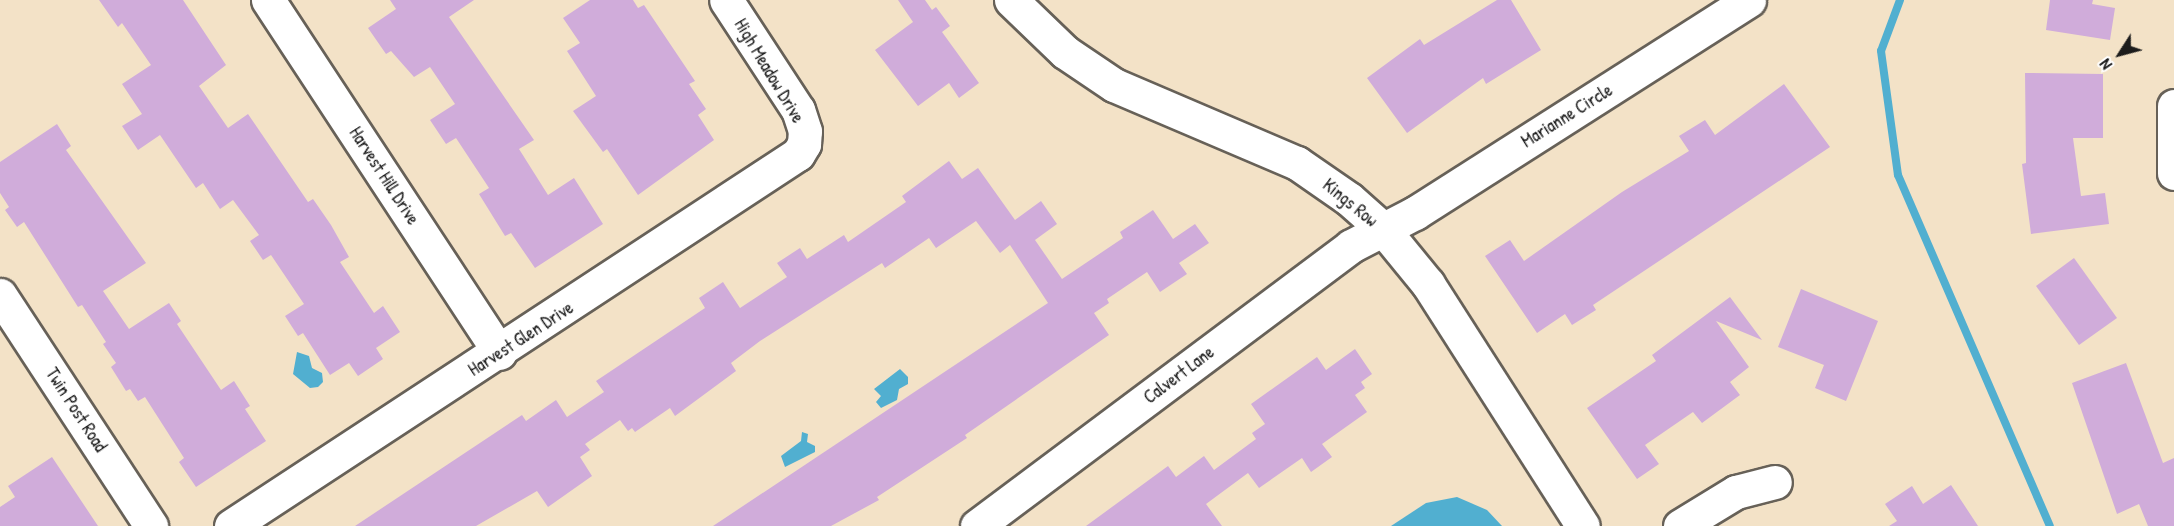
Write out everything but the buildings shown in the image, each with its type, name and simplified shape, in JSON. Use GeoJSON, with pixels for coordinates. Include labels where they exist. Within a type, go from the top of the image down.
{"type":"FeatureCollection","features":[{"type":"Feature","properties":{"kind":"street","name":"Harvest Hill Drive"},"geometry":{"type":"LineString","coordinates":[[268,0],[500,353]]}},
{"type":"Feature","properties":{"kind":"street","name":"High Meadow Drive"},"geometry":{"type":"LineString","coordinates":[[726,0],[798,110],[805,131],[804,144]]}},
{"type":"Feature","properties":{"kind":"street","name":"Kings Row"},"geometry":{"type":"LineString","coordinates":[[1011,0],[1065,52],[1106,80],[1144,101],[1297,163],[1349,199],[1383,229],[1428,284],[1583,526]]}},
{"type":"Feature","properties":{"kind":"street","name":"Marianne Circle"},"geometry":{"type":"LineString","coordinates":[[1383,229],[1415,213],[1749,0]]}},
{"type":"Feature","properties":{"kind":"street"},"geometry":{"type":"LineString","coordinates":[[2174,106],[2174,173]]}},
{"type":"Feature","properties":{"kind":"street","name":"Harvest Glen Drive"},"geometry":{"type":"LineString","coordinates":[[231,526],[500,353],[782,166],[804,144]]}},
{"type":"Feature","properties":{"kind":"street","name":"Calvert Lane"},"geometry":{"type":"LineString","coordinates":[[977,526],[1351,246],[1383,229]]}},
{"type":"Feature","properties":{"kind":"street","name":"Twin Post Road"},"geometry":{"type":"LineString","coordinates":[[0,295],[151,526]]}},
{"type":"Feature","properties":{"kind":"street"},"geometry":{"type":"LineString","coordinates":[[1680,526],[1736,492],[1775,482]]}},
{"type":"Feature","properties":{"kind":"water"},"geometry":{"type":"Polygon","coordinates":[[[297,352],[309,356],[312,368],[322,373],[323,382],[318,387],[310,388],[293,374],[297,352]]]}},
{"type":"Feature","properties":{"kind":"water"},"geometry":{"type":"Polygon","coordinates":[[[900,369],[908,377],[908,384],[899,389],[897,400],[881,408],[876,402],[881,396],[874,389],[900,369]]]}},
{"type":"Feature","properties":{"kind":"water"},"geometry":{"type":"Polygon","coordinates":[[[802,432],[808,434],[807,442],[815,446],[815,452],[785,467],[781,456],[801,441],[802,432]]]}},
{"type":"Feature","properties":{"kind":"water"},"geometry":{"type":"Polygon","coordinates":[[[1457,497],[1487,510],[1502,526],[1391,526],[1426,503],[1457,497]]]}},
{"type":"Feature","properties":{"kind":"waterway"},"geometry":{"type":"LineString","coordinates":[[1900,0],[1881,51],[1898,175],[2050,526]]}}]}
